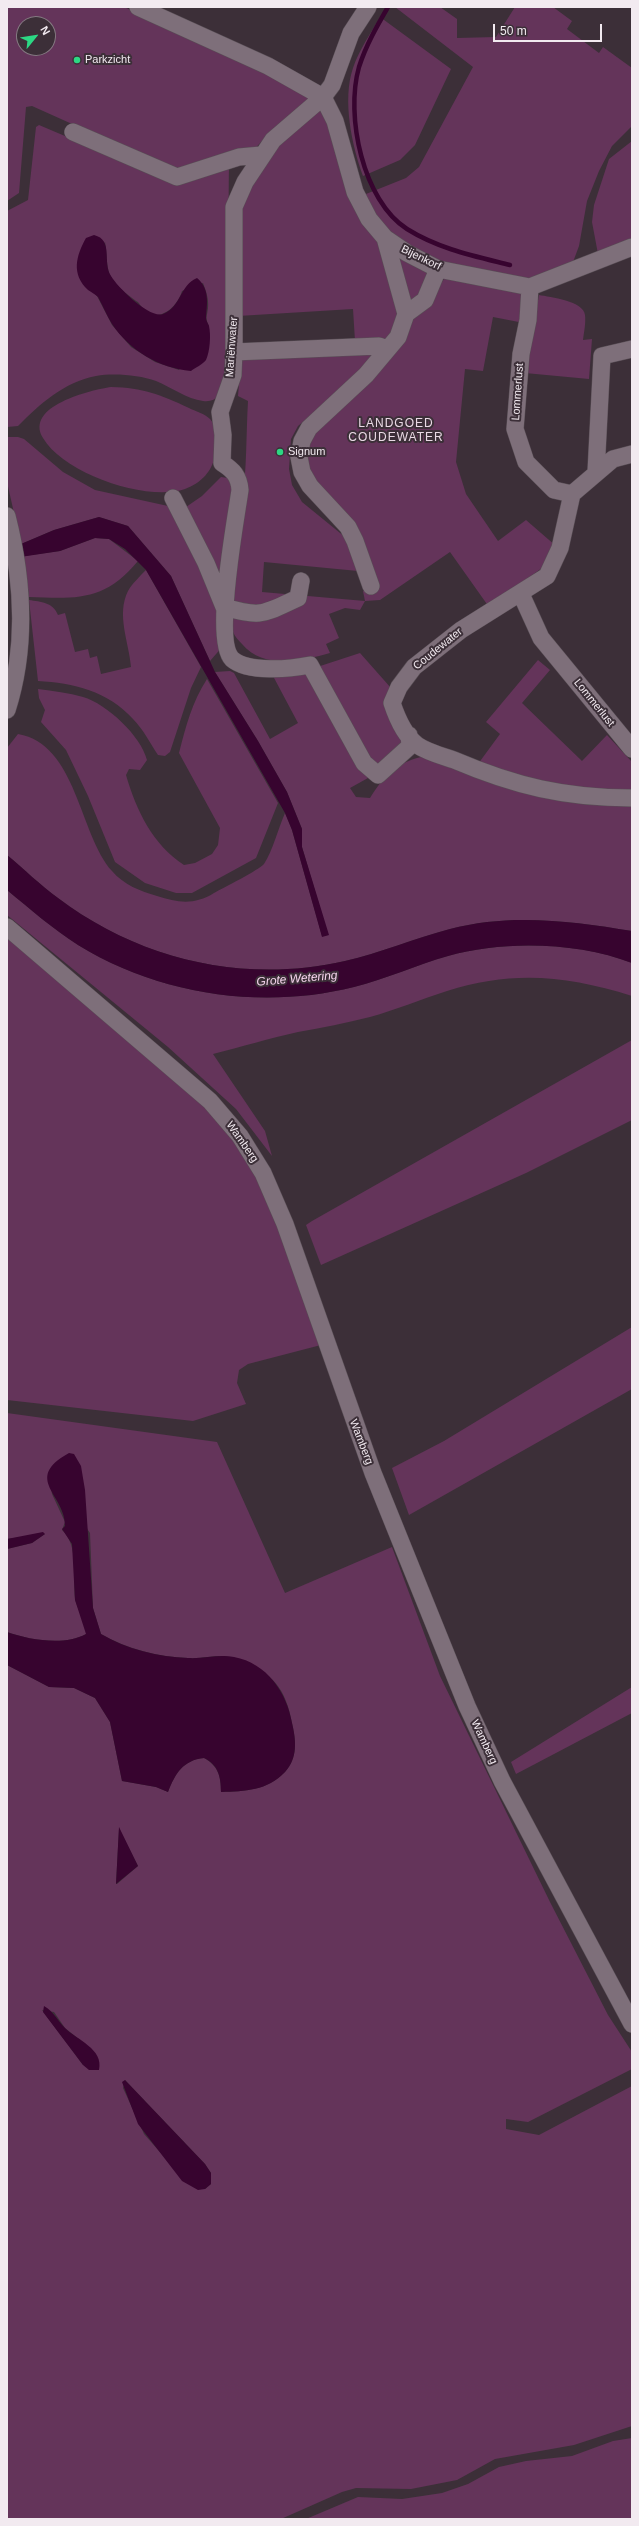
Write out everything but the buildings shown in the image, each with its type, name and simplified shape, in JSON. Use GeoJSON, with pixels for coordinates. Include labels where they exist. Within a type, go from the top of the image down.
{"type":"FeatureCollection","features":[{"type":"Feature","properties":{"kind":"street"},"geometry":{"type":"LineString","coordinates":[[138,7],[268,66],[323,97]]}},
{"type":"Feature","properties":{"kind":"street","name":"Mariënwater"},"geometry":{"type":"LineString","coordinates":[[368,7],[351,33],[332,85],[323,97],[273,140],[245,182],[234,207],[234,352],[232,375],[220,412],[223,435],[222,463],[231,469],[239,479],[240,490],[224,607],[227,650],[238,663],[285,669],[310,665],[364,763],[378,774],[410,746],[409,735]]}},
{"type":"Feature","properties":{"kind":"street","name":"Bijenkorf"},"geometry":{"type":"LineString","coordinates":[[323,97],[335,121],[355,192],[369,219],[385,238],[438,269],[530,286]]}},
{"type":"Feature","properties":{"kind":"street"},"geometry":{"type":"LineString","coordinates":[[73,132],[177,177],[239,156],[261,156]]}},
{"type":"Feature","properties":{"kind":"street"},"geometry":{"type":"LineString","coordinates":[[385,238],[406,314]]}},
{"type":"Feature","properties":{"kind":"street"},"geometry":{"type":"LineString","coordinates":[[530,286],[632,247]]}},
{"type":"Feature","properties":{"kind":"street"},"geometry":{"type":"LineString","coordinates":[[371,586],[356,541],[348,527],[310,486],[302,472],[299,457],[302,441],[309,428],[366,376],[398,337],[406,314],[424,300],[438,269]]}},
{"type":"Feature","properties":{"kind":"street","name":"Lommerlust"},"geometry":{"type":"LineString","coordinates":[[530,286],[528,320],[521,354],[515,429],[526,462],[554,490],[572,494]]}},
{"type":"Feature","properties":{"kind":"street"},"geometry":{"type":"LineString","coordinates":[[234,352],[379,346],[387,349]]}},
{"type":"Feature","properties":{"kind":"street"},"geometry":{"type":"LineString","coordinates":[[596,472],[602,356],[632,349]]}},
{"type":"Feature","properties":{"kind":"street"},"geometry":{"type":"LineString","coordinates":[[572,494],[613,459],[632,454]]}},
{"type":"Feature","properties":{"kind":"street","name":"Coudewater"},"geometry":{"type":"LineString","coordinates":[[572,494],[560,548],[547,576],[521,594],[461,630],[414,667],[399,687],[392,703],[400,724],[417,745],[485,774],[535,790],[603,798],[632,798]]}},
{"type":"Feature","properties":{"kind":"street"},"geometry":{"type":"LineString","coordinates":[[173,498],[206,563],[224,607],[248,614],[260,614],[298,598],[301,582]]}},
{"type":"Feature","properties":{"kind":"street"},"geometry":{"type":"LineString","coordinates":[[7,710],[15,682],[21,625],[17,571],[9,523]]}},
{"type":"Feature","properties":{"kind":"street","name":"Lommerlust"},"geometry":{"type":"LineString","coordinates":[[521,594],[541,638],[632,749]]}},
{"type":"Feature","properties":{"kind":"street","name":"Wamberg"},"geometry":{"type":"LineString","coordinates":[[7,927],[210,1101],[240,1136],[263,1173],[285,1224],[370,1466],[467,1706],[502,1780],[632,2024]]}},
{"type":"Feature","properties":{"kind":"shaded area"},"geometry":{"type":"Polygon","coordinates":[[[7,7],[124,7],[278,77],[311,95],[308,101],[275,127],[250,154],[241,148],[179,172],[32,106],[26,107],[19,193],[7,201],[7,7]]]}},
{"type":"Feature","properties":{"kind":"shaded area"},"geometry":{"type":"Polygon","coordinates":[[[395,7],[440,7],[457,19],[457,38],[496,37],[515,7],[553,7],[572,21],[567,29],[599,53],[603,47],[632,68],[632,126],[612,146],[599,171],[587,201],[579,246],[573,262],[528,280],[513,279],[429,258],[383,228],[363,200],[366,194],[406,178],[419,167],[473,67],[395,7]]]}},
{"type":"Feature","properties":{"kind":"shaded area"},"geometry":{"type":"Polygon","coordinates":[[[380,17],[451,69],[415,145],[400,160],[363,176],[352,137],[348,108],[348,94],[353,68],[358,55],[380,17]]]}},
{"type":"Feature","properties":{"kind":"shaded area"},"geometry":{"type":"Polygon","coordinates":[[[321,107],[336,146],[353,206],[380,242],[400,312],[387,342],[355,341],[353,309],[238,316],[240,210],[271,150],[321,107]]]}},
{"type":"Feature","properties":{"kind":"shaded area"},"geometry":{"type":"Polygon","coordinates":[[[39,125],[178,184],[229,169],[228,288],[225,358],[223,383],[219,395],[214,399],[210,401],[197,400],[156,381],[142,377],[103,375],[73,383],[44,402],[18,426],[7,427],[7,211],[28,200],[36,127],[39,125]],[[105,242],[80,279],[97,296],[112,325],[131,347],[155,362],[179,370],[209,326],[207,319],[208,298],[203,283],[182,291],[180,297],[172,307],[162,314],[150,314],[122,290],[112,279],[108,267],[105,242]]]}},
{"type":"Feature","properties":{"kind":"shaded area"},"geometry":{"type":"Polygon","coordinates":[[[632,141],[632,242],[598,254],[592,222],[594,205],[609,159],[632,141]]]}},
{"type":"Feature","properties":{"kind":"shaded area"},"geometry":{"type":"Polygon","coordinates":[[[397,256],[429,272],[427,284],[409,306],[397,256]]]}},
{"type":"Feature","properties":{"kind":"shaded area"},"geometry":{"type":"Polygon","coordinates":[[[445,278],[520,291],[525,302],[524,323],[493,317],[483,371],[465,369],[456,462],[466,494],[498,541],[526,520],[556,546],[546,565],[489,607],[450,552],[380,600],[365,601],[363,591],[377,585],[307,471],[307,443],[445,278]]]}},
{"type":"Feature","properties":{"kind":"shaded area"},"geometry":{"type":"Polygon","coordinates":[[[539,295],[566,300],[579,306],[583,310],[585,321],[583,340],[592,339],[589,379],[525,373],[539,295]]]}},
{"type":"Feature","properties":{"kind":"shaded area"},"geometry":{"type":"Polygon","coordinates":[[[379,350],[359,374],[298,426],[291,439],[289,469],[292,485],[302,502],[345,537],[358,571],[264,562],[262,592],[365,601],[360,610],[345,608],[329,614],[339,638],[326,644],[330,653],[308,659],[284,661],[261,658],[251,652],[234,634],[230,619],[230,586],[244,491],[248,401],[238,396],[241,357],[379,350]]]}},
{"type":"Feature","properties":{"kind":"shaded area"},"geometry":{"type":"Polygon","coordinates":[[[111,387],[142,390],[160,395],[208,417],[215,427],[216,445],[212,466],[205,476],[185,489],[169,492],[150,492],[108,482],[69,463],[54,451],[43,438],[40,427],[43,417],[51,409],[62,402],[89,392],[111,387]]]}},
{"type":"Feature","properties":{"kind":"shaded area"},"geometry":{"type":"Polygon","coordinates":[[[7,437],[18,437],[24,439],[63,472],[95,490],[168,506],[198,559],[221,619],[223,646],[210,661],[171,576],[128,526],[99,517],[54,530],[21,544],[7,482],[7,437]]]}},
{"type":"Feature","properties":{"kind":"shaded area"},"geometry":{"type":"Polygon","coordinates":[[[221,477],[228,478],[235,483],[223,591],[186,507],[202,496],[221,477]]]}},
{"type":"Feature","properties":{"kind":"shaded area"},"geometry":{"type":"Polygon","coordinates":[[[95,538],[109,539],[138,561],[114,584],[89,595],[62,598],[29,597],[24,556],[60,551],[95,538]]]}},
{"type":"Feature","properties":{"kind":"shaded area"},"geometry":{"type":"Polygon","coordinates":[[[146,570],[201,667],[191,688],[170,752],[165,756],[158,755],[137,723],[123,709],[113,702],[89,690],[64,684],[38,681],[29,600],[50,605],[58,615],[65,613],[75,652],[88,649],[90,658],[97,656],[101,674],[131,667],[124,629],[123,609],[128,591],[146,570]]]}},
{"type":"Feature","properties":{"kind":"shaded area"},"geometry":{"type":"Polygon","coordinates":[[[360,653],[391,688],[407,744],[368,778],[350,788],[356,797],[370,798],[385,777],[397,767],[421,757],[632,803],[632,931],[587,924],[541,920],[495,921],[450,929],[345,961],[307,967],[269,970],[231,968],[194,961],[158,951],[123,937],[90,919],[58,898],[7,855],[7,748],[18,734],[38,741],[53,754],[65,772],[75,792],[101,855],[117,876],[133,887],[144,892],[172,900],[186,902],[200,900],[240,879],[264,864],[285,813],[292,830],[322,936],[328,935],[302,847],[302,829],[287,792],[258,741],[215,672],[230,671],[234,673],[270,739],[298,723],[273,676],[311,669],[360,653]]]}},
{"type":"Feature","properties":{"kind":"shaded area"},"geometry":{"type":"Polygon","coordinates":[[[538,660],[550,670],[522,703],[582,761],[607,735],[632,762],[632,791],[560,788],[478,764],[500,734],[486,722],[538,660]]]}},
{"type":"Feature","properties":{"kind":"shaded area"},"geometry":{"type":"Polygon","coordinates":[[[207,679],[278,803],[256,858],[192,893],[176,893],[145,883],[115,862],[88,796],[66,750],[41,722],[45,710],[39,698],[38,689],[72,694],[92,701],[102,706],[122,722],[130,731],[144,751],[147,760],[140,770],[129,769],[126,775],[135,801],[147,826],[155,837],[173,857],[184,865],[195,863],[212,854],[218,845],[220,828],[179,753],[193,705],[207,679]]]}},
{"type":"Feature","properties":{"kind":"shaded area"},"geometry":{"type":"Polygon","coordinates":[[[7,890],[69,939],[109,962],[142,976],[177,986],[212,993],[248,997],[283,997],[319,994],[366,984],[448,956],[470,951],[492,947],[541,946],[565,947],[589,951],[632,963],[632,996],[608,989],[563,980],[518,978],[495,980],[472,984],[447,991],[370,1017],[287,1034],[213,1054],[265,1131],[272,1156],[236,1109],[168,1047],[7,915],[7,890]]]}},
{"type":"Feature","properties":{"kind":"shaded area"},"geometry":{"type":"Polygon","coordinates":[[[7,933],[210,1106],[253,1164],[269,1198],[321,1345],[248,1364],[239,1370],[237,1383],[246,1404],[193,1421],[7,1400],[7,933]]]}},
{"type":"Feature","properties":{"kind":"shaded area"},"geometry":{"type":"Polygon","coordinates":[[[632,1040],[632,1120],[526,1173],[321,1265],[306,1225],[632,1040]]]}},
{"type":"Feature","properties":{"kind":"shaded area"},"geometry":{"type":"Polygon","coordinates":[[[632,1327],[632,1389],[409,1515],[392,1468],[444,1441],[632,1327]]]}},
{"type":"Feature","properties":{"kind":"shaded area"},"geometry":{"type":"Polygon","coordinates":[[[7,1413],[217,1442],[285,1593],[392,1547],[440,1676],[550,1902],[608,2015],[632,2052],[632,2069],[528,2122],[506,2119],[506,2129],[539,2135],[632,2086],[632,2426],[574,2445],[495,2459],[457,2480],[411,2489],[356,2488],[342,2492],[281,2519],[7,2519],[7,1665],[49,1687],[74,1688],[95,1698],[110,1722],[122,1781],[156,1787],[168,1792],[177,1774],[185,1765],[197,1759],[204,1758],[213,1764],[218,1772],[221,1792],[255,1789],[271,1783],[285,1772],[294,1755],[295,1742],[286,1700],[276,1683],[260,1670],[251,1665],[224,1656],[192,1658],[155,1654],[121,1644],[101,1634],[93,1608],[90,1533],[48,1472],[52,1494],[65,1522],[62,1530],[71,1544],[74,1562],[75,1599],[84,1622],[86,1634],[77,1638],[58,1641],[36,1639],[7,1632],[7,1549],[32,1543],[45,1534],[7,1539],[7,1413]],[[119,1829],[116,1884],[138,1866],[119,1829]],[[42,2010],[83,2065],[80,2040],[65,2028],[54,2012],[42,2010]],[[125,2080],[123,2088],[144,2134],[159,2151],[205,2189],[211,2184],[211,2173],[205,2164],[125,2080]]]}},
{"type":"Feature","properties":{"kind":"shaded area"},"geometry":{"type":"Polygon","coordinates":[[[632,1687],[632,1713],[516,1774],[511,1762],[632,1687]]]}},
{"type":"Feature","properties":{"kind":"shaded area"},"geometry":{"type":"Polygon","coordinates":[[[632,2438],[632,2519],[306,2519],[358,2497],[402,2499],[442,2493],[468,2484],[499,2467],[526,2461],[572,2456],[613,2441],[632,2438]]]}},
{"type":"Feature","properties":{"kind":"water"},"geometry":{"type":"Polygon","coordinates":[[[94,235],[100,238],[106,246],[107,264],[111,276],[127,295],[150,312],[163,314],[169,311],[191,281],[197,278],[201,282],[207,296],[206,319],[210,334],[208,352],[206,360],[203,363],[191,371],[168,366],[157,362],[136,350],[119,334],[110,321],[98,297],[88,290],[83,284],[77,271],[78,258],[86,238],[94,235]]]}},
{"type":"Feature","properties":{"kind":"water"},"geometry":{"type":"Polygon","coordinates":[[[99,517],[128,526],[171,576],[215,672],[258,741],[287,792],[302,829],[302,847],[329,935],[322,937],[292,830],[285,813],[146,570],[125,549],[109,539],[95,538],[60,551],[7,559],[7,543],[21,544],[54,530],[99,517]]]}},
{"type":"Feature","properties":{"kind":"water","name":"Grote Wetering"},"geometry":{"type":"Polygon","coordinates":[[[7,855],[58,898],[90,919],[123,937],[158,951],[194,961],[231,968],[269,970],[307,967],[345,961],[450,929],[495,921],[518,920],[541,920],[587,924],[632,931],[632,963],[611,956],[565,947],[492,947],[448,956],[366,984],[319,994],[283,997],[248,997],[212,993],[177,986],[142,976],[109,962],[69,939],[7,890],[7,855]]]}},
{"type":"Feature","properties":{"kind":"water"},"geometry":{"type":"Polygon","coordinates":[[[69,1453],[74,1454],[81,1466],[85,1490],[93,1608],[101,1634],[121,1644],[154,1654],[194,1658],[223,1656],[234,1657],[246,1660],[266,1673],[274,1681],[285,1701],[292,1723],[295,1742],[294,1755],[289,1767],[271,1783],[255,1789],[221,1792],[219,1776],[216,1768],[204,1758],[197,1759],[185,1765],[177,1774],[168,1792],[156,1787],[122,1781],[110,1722],[95,1698],[74,1688],[49,1687],[7,1665],[7,1632],[36,1639],[58,1641],[77,1638],[86,1634],[75,1600],[72,1544],[62,1529],[65,1526],[64,1515],[47,1479],[49,1471],[55,1462],[69,1453]]]}},
{"type":"Feature","properties":{"kind":"water"},"geometry":{"type":"Polygon","coordinates":[[[43,1532],[45,1534],[32,1543],[7,1549],[7,1539],[43,1532]]]}},
{"type":"Feature","properties":{"kind":"water"},"geometry":{"type":"Polygon","coordinates":[[[119,1827],[138,1866],[116,1884],[119,1827]]]}},
{"type":"Feature","properties":{"kind":"water"},"geometry":{"type":"Polygon","coordinates":[[[44,2006],[53,2013],[65,2028],[94,2051],[99,2063],[99,2070],[89,2070],[83,2065],[43,2012],[44,2006]]]}},
{"type":"Feature","properties":{"kind":"water"},"geometry":{"type":"Polygon","coordinates":[[[125,2080],[205,2164],[211,2173],[211,2184],[205,2189],[198,2190],[182,2181],[138,2124],[122,2082],[125,2080]]]}},
{"type":"Feature","properties":{"kind":"waterway"},"geometry":{"type":"LineString","coordinates":[[388,7],[365,51],[359,67],[355,87],[354,109],[356,132],[361,156],[369,178],[379,199],[392,216],[407,229],[444,247],[510,265]]}},
{"type":"Feature","properties":{"kind":"place","name":"Parkzicht"},"geometry":{"type":"Point","coordinates":[77,60]}},
{"type":"Feature","properties":{"kind":"place","name":"Signum"},"geometry":{"type":"Point","coordinates":[280,452]}},
{"type":"Feature","properties":{"kind":"district","name":"LANDGOED COUDEWATER"},"geometry":{"type":"Point","coordinates":[396,431]}}]}
